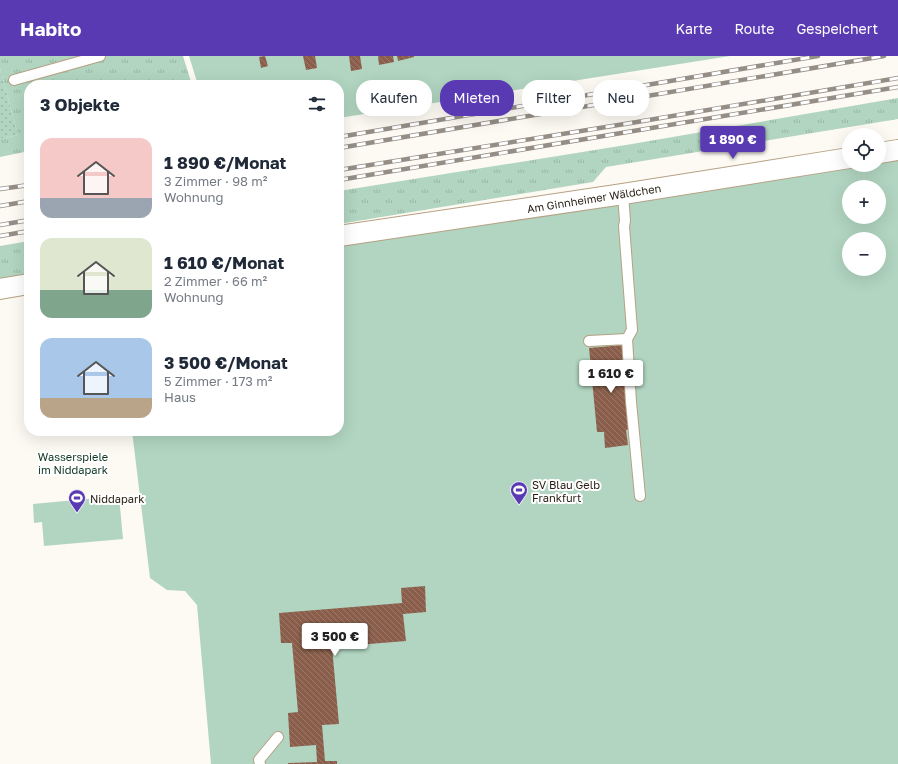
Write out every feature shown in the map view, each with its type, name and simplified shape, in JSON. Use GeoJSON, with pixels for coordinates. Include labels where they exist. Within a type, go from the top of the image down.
{"type":"FeatureCollection","features":[{"type":"Feature","properties":{"kind":"street"},"geometry":{"type":"LineString","coordinates":[[886,152],[898,150]]}},
{"type":"Feature","properties":{"kind":"street","name":"Am Ginnheimer Wäldchen"},"geometry":{"type":"LineString","coordinates":[[344,235],[623,194],[842,159]]}},
{"type":"Feature","properties":{"kind":"street"},"geometry":{"type":"LineString","coordinates":[[0,289],[24,285]]}},
{"type":"Feature","properties":{"kind":"lane"},"geometry":{"type":"LineString","coordinates":[[14,80],[100,56]]}},
{"type":"Feature","properties":{"kind":"lane"},"geometry":{"type":"LineString","coordinates":[[623,194],[632,330],[627,339],[631,402],[640,496]]}},
{"type":"Feature","properties":{"kind":"lane"},"geometry":{"type":"LineString","coordinates":[[588,341],[627,339]]}},
{"type":"Feature","properties":{"kind":"lane"},"geometry":{"type":"LineString","coordinates":[[260,764],[259,760],[278,737]]}},
{"type":"Feature","properties":{"kind":"green space"},"geometry":{"type":"Polygon","coordinates":[[[0,56],[183,56],[190,80],[24,80],[24,152],[0,157],[0,139],[18,135],[0,68],[0,56]]]}},
{"type":"Feature","properties":{"kind":"green space"},"geometry":{"type":"Polygon","coordinates":[[[189,56],[730,56],[579,80],[522,80],[522,89],[514,90],[514,80],[440,80],[440,102],[432,103],[432,80],[356,80],[356,115],[344,117],[344,80],[196,80],[189,56]]]}},
{"type":"Feature","properties":{"kind":"green space"},"geometry":{"type":"Polygon","coordinates":[[[0,68],[18,135],[0,139],[0,68]]]}},
{"type":"Feature","properties":{"kind":"green space"},"geometry":{"type":"Polygon","coordinates":[[[898,98],[898,119],[606,167],[593,182],[344,223],[344,190],[632,144],[898,98]]]}},
{"type":"Feature","properties":{"kind":"green space","name":"SV Blau Gelb Frankfurt"},"geometry":{"type":"Polygon","coordinates":[[[898,158],[898,764],[211,764],[197,605],[185,591],[167,590],[150,578],[133,436],[344,436],[344,241],[842,167],[842,172],[886,172],[886,160],[898,158]]]}},
{"type":"Feature","properties":{"kind":"green space"},"geometry":{"type":"Polygon","coordinates":[[[24,242],[24,275],[0,279],[0,246],[24,242]]]}},
{"type":"Feature","properties":{"kind":"green space","name":"Niddapark"},"geometry":{"type":"Polygon","coordinates":[[[119,496],[123,539],[44,546],[42,522],[34,523],[33,504],[119,496]]]}},
{"type":"Feature","properties":{"kind":"building"},"geometry":{"type":"Polygon","coordinates":[[[265,56],[268,66],[261,68],[259,57],[265,56]]]}},
{"type":"Feature","properties":{"kind":"building"},"geometry":{"type":"Polygon","coordinates":[[[303,56],[315,56],[317,68],[306,70],[303,56]]]}},
{"type":"Feature","properties":{"kind":"building"},"geometry":{"type":"Polygon","coordinates":[[[349,56],[360,56],[362,69],[351,71],[349,56]]]}},
{"type":"Feature","properties":{"kind":"building"},"geometry":{"type":"Polygon","coordinates":[[[378,56],[393,56],[394,62],[379,65],[378,56]]]}},
{"type":"Feature","properties":{"kind":"building"},"geometry":{"type":"Polygon","coordinates":[[[397,56],[414,56],[414,57],[398,61],[397,56]]]}},
{"type":"Feature","properties":{"kind":"building"},"geometry":{"type":"Polygon","coordinates":[[[623,345],[631,429],[626,430],[628,445],[605,448],[604,432],[597,432],[589,348],[623,345]]]}},
{"type":"Feature","properties":{"kind":"building"},"geometry":{"type":"Polygon","coordinates":[[[425,586],[426,612],[403,614],[406,641],[332,647],[339,724],[322,725],[325,761],[337,761],[337,764],[288,764],[317,762],[316,745],[290,747],[288,713],[298,712],[292,643],[281,643],[279,613],[402,603],[401,588],[425,586]]]}},
{"type":"Feature","properties":{"kind":"railway"},"geometry":{"type":"LineString","coordinates":[[344,136],[818,56]]}},
{"type":"Feature","properties":{"kind":"railway"},"geometry":{"type":"LineString","coordinates":[[344,147],[884,56]]}},
{"type":"Feature","properties":{"kind":"railway"},"geometry":{"type":"LineString","coordinates":[[344,169],[898,78]]}},
{"type":"Feature","properties":{"kind":"railway"},"geometry":{"type":"LineString","coordinates":[[344,179],[898,87]]}},
{"type":"Feature","properties":{"kind":"railway"},"geometry":{"type":"LineString","coordinates":[[0,189],[24,186]]}},
{"type":"Feature","properties":{"kind":"railway"},"geometry":{"type":"LineString","coordinates":[[0,206],[24,202]]}},
{"type":"Feature","properties":{"kind":"railway"},"geometry":{"type":"LineString","coordinates":[[0,225],[24,221]]}},
{"type":"Feature","properties":{"kind":"railway"},"geometry":{"type":"LineString","coordinates":[[0,236],[24,232]]}},
{"type":"Feature","properties":{"kind":"place","name":"SV Blau Gelb Frankfurt"},"geometry":{"type":"Point","coordinates":[519,505]}},
{"type":"Feature","properties":{"kind":"place","name":"Niddapark"},"geometry":{"type":"Point","coordinates":[77,513]}},
{"type":"Feature","properties":{"kind":"park label","name":"Wasserspiele im Niddapark"},"geometry":{"type":"Point","coordinates":[73,462]}}]}
